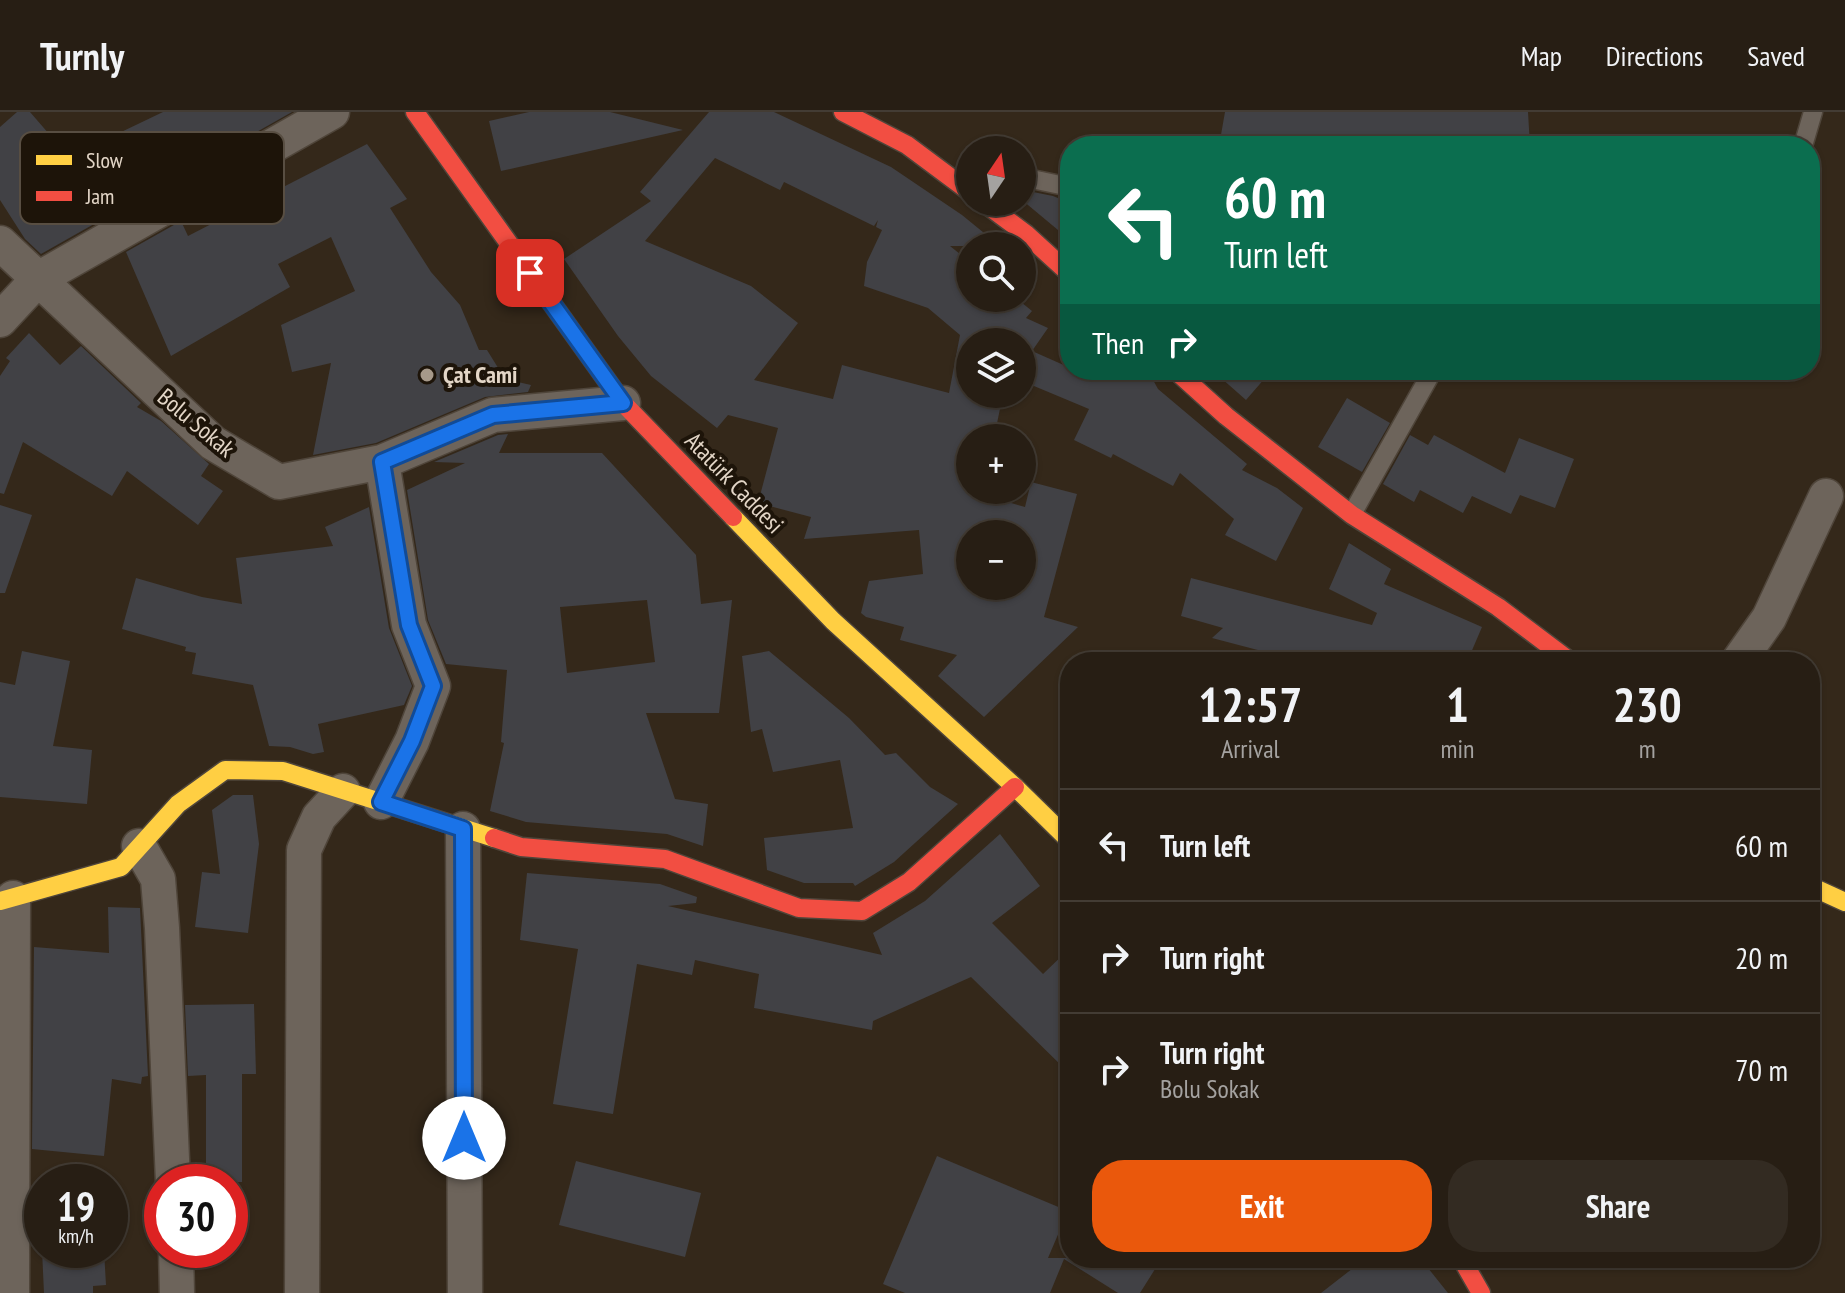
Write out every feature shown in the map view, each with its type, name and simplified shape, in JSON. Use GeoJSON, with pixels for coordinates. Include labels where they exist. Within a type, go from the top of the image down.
{"type":"FeatureCollection","features":[{"type":"Feature","properties":{"kind":"street"},"geometry":{"type":"LineString","coordinates":[[284,139],[332,112]]}},
{"type":"Feature","properties":{"kind":"street"},"geometry":{"type":"LineString","coordinates":[[417,114],[440,112]]}},
{"type":"Feature","properties":{"kind":"street"},"geometry":{"type":"LineString","coordinates":[[843,112],[907,145],[956,182]]}},
{"type":"Feature","properties":{"kind":"street","name":"Atatürk Caddesi"},"geometry":{"type":"LineString","coordinates":[[417,114],[623,403],[833,621],[1060,831]]}},
{"type":"Feature","properties":{"kind":"street"},"geometry":{"type":"LineString","coordinates":[[1002,216],[1060,265]]}},
{"type":"Feature","properties":{"kind":"street"},"geometry":{"type":"LineString","coordinates":[[0,320],[38,279],[135,224]]}},
{"type":"Feature","properties":{"kind":"street","name":"Bolu Sokak"},"geometry":{"type":"LineString","coordinates":[[0,243],[213,443],[279,482],[382,462],[493,415],[623,403]]}},
{"type":"Feature","properties":{"kind":"street"},"geometry":{"type":"LineString","coordinates":[[1186,380],[1226,416],[1352,515],[1498,607],[1558,652]]}},
{"type":"Feature","properties":{"kind":"street"},"geometry":{"type":"LineString","coordinates":[[381,802],[412,741],[433,686],[409,625],[382,462]]}},
{"type":"Feature","properties":{"kind":"street"},"geometry":{"type":"LineString","coordinates":[[1745,652],[1769,618],[1826,496]]}},
{"type":"Feature","properties":{"kind":"street"},"geometry":{"type":"LineString","coordinates":[[12,1293],[7,899],[121,867],[178,804],[225,770],[283,771],[521,847],[665,859],[799,908],[862,911],[909,882],[1015,787]]}},
{"type":"Feature","properties":{"kind":"street"},"geometry":{"type":"LineString","coordinates":[[302,1293],[304,850],[319,817],[343,791]]}},
{"type":"Feature","properties":{"kind":"street"},"geometry":{"type":"LineString","coordinates":[[463,829],[465,1293]]}},
{"type":"Feature","properties":{"kind":"street"},"geometry":{"type":"LineString","coordinates":[[139,846],[158,879],[172,1164]]}},
{"type":"Feature","properties":{"kind":"street"},"geometry":{"type":"LineString","coordinates":[[1820,891],[1845,902]]}},
{"type":"Feature","properties":{"kind":"street"},"geometry":{"type":"LineString","coordinates":[[176,1268],[177,1293]]}},
{"type":"Feature","properties":{"kind":"street"},"geometry":{"type":"LineString","coordinates":[[1467,1268],[1481,1293]]}},
{"type":"Feature","properties":{"kind":"lane"},"geometry":{"type":"LineString","coordinates":[[1806,136],[1813,112]]}},
{"type":"Feature","properties":{"kind":"lane"},"geometry":{"type":"LineString","coordinates":[[943,172],[956,172]]}},
{"type":"Feature","properties":{"kind":"lane"},"geometry":{"type":"LineString","coordinates":[[1036,180],[1060,185]]}},
{"type":"Feature","properties":{"kind":"lane"},"geometry":{"type":"LineString","coordinates":[[1352,515],[1427,380]]}},
{"type":"Feature","properties":{"kind":"building"},"geometry":{"type":"Polygon","coordinates":[[[17,112],[30,112],[47,132],[20,132],[20,224],[94,224],[41,254],[25,239],[0,200],[0,127],[17,112]]]}},
{"type":"Feature","properties":{"kind":"building"},"geometry":{"type":"Polygon","coordinates":[[[163,112],[292,112],[257,132],[121,132],[163,112]]]}},
{"type":"Feature","properties":{"kind":"building"},"geometry":{"type":"Polygon","coordinates":[[[529,112],[610,112],[683,130],[501,171],[489,121],[529,112]]]}},
{"type":"Feature","properties":{"kind":"building"},"geometry":{"type":"Polygon","coordinates":[[[709,112],[774,112],[891,167],[956,211],[956,216],[963,216],[983,232],[956,232],[956,246],[950,246],[956,251],[956,312],[1031,312],[1026,318],[1048,328],[1036,345],[1036,328],[956,328],[956,332],[928,308],[864,286],[867,262],[882,230],[876,227],[878,220],[874,226],[784,182],[780,190],[715,158],[645,241],[751,286],[798,323],[754,380],[833,399],[842,365],[949,393],[956,356],[956,408],[1000,408],[997,424],[956,424],[956,504],[1015,504],[1025,507],[1026,504],[1036,504],[1036,483],[1077,494],[1044,617],[1078,627],[984,717],[938,676],[957,655],[900,640],[904,627],[861,613],[869,581],[923,574],[919,530],[804,539],[811,517],[758,503],[778,428],[728,415],[717,428],[651,376],[618,336],[564,259],[651,201],[640,192],[709,112]]]}},
{"type":"Feature","properties":{"kind":"building"},"geometry":{"type":"Polygon","coordinates":[[[1225,112],[1528,112],[1529,136],[1221,136],[1225,112]]]}},
{"type":"Feature","properties":{"kind":"building"},"geometry":{"type":"Polygon","coordinates":[[[367,144],[407,199],[390,208],[431,272],[460,305],[479,350],[487,350],[505,379],[531,385],[528,392],[485,397],[376,443],[313,455],[331,363],[292,372],[281,325],[355,291],[331,237],[278,264],[290,287],[171,356],[126,252],[176,224],[182,224],[188,236],[211,224],[284,224],[284,187],[367,144]]]}},
{"type":"Feature","properties":{"kind":"building"},"geometry":{"type":"Polygon","coordinates":[[[1036,193],[1060,199],[1060,232],[1036,212],[1036,193]]]}},
{"type":"Feature","properties":{"kind":"building"},"geometry":{"type":"Polygon","coordinates":[[[29,333],[60,365],[81,346],[141,403],[137,407],[161,421],[209,464],[201,476],[223,491],[198,525],[127,471],[112,496],[23,442],[4,494],[0,493],[0,376],[10,361],[6,358],[29,333]]]}},
{"type":"Feature","properties":{"kind":"building"},"geometry":{"type":"Polygon","coordinates":[[[1036,353],[1060,363],[1060,380],[1153,380],[1158,389],[1247,464],[1242,470],[1277,488],[1303,508],[1276,561],[1225,535],[1234,519],[1180,473],[1173,486],[1113,454],[1111,458],[1074,440],[1089,409],[1036,387],[1036,353]]]}},
{"type":"Feature","properties":{"kind":"building"},"geometry":{"type":"Polygon","coordinates":[[[1223,380],[1263,380],[1246,400],[1223,380]]]}},
{"type":"Feature","properties":{"kind":"building"},"geometry":{"type":"Polygon","coordinates":[[[1347,398],[1390,423],[1362,472],[1318,447],[1347,398]]]}},
{"type":"Feature","properties":{"kind":"building"},"geometry":{"type":"Polygon","coordinates":[[[508,434],[499,453],[602,453],[696,555],[701,604],[732,600],[719,713],[646,713],[675,799],[708,804],[703,846],[667,834],[526,822],[490,811],[504,743],[501,742],[507,670],[446,664],[428,620],[407,490],[465,463],[434,462],[498,435],[508,434]],[[647,600],[560,607],[567,673],[655,662],[647,600]]]}},
{"type":"Feature","properties":{"kind":"building"},"geometry":{"type":"Polygon","coordinates":[[[1410,435],[1428,445],[1434,435],[1505,473],[1519,438],[1574,459],[1555,508],[1520,495],[1511,514],[1472,496],[1463,513],[1420,490],[1414,502],[1383,484],[1410,435]]]}},
{"type":"Feature","properties":{"kind":"building"},"geometry":{"type":"Polygon","coordinates":[[[0,505],[32,515],[5,593],[0,593],[0,505]]]}},
{"type":"Feature","properties":{"kind":"building"},"geometry":{"type":"Polygon","coordinates":[[[369,507],[389,628],[412,686],[404,705],[318,724],[324,752],[313,754],[290,747],[269,746],[253,685],[192,674],[196,653],[185,651],[186,647],[122,629],[136,578],[202,597],[242,604],[236,558],[333,546],[325,527],[369,507]]]}},
{"type":"Feature","properties":{"kind":"building"},"geometry":{"type":"Polygon","coordinates":[[[1349,543],[1391,569],[1384,584],[1482,627],[1471,652],[1265,652],[1212,638],[1223,628],[1181,616],[1191,578],[1372,625],[1377,613],[1329,589],[1349,543]]]}},
{"type":"Feature","properties":{"kind":"building"},"geometry":{"type":"Polygon","coordinates":[[[22,651],[70,661],[53,746],[92,750],[87,804],[0,797],[0,682],[15,685],[22,651]]]}},
{"type":"Feature","properties":{"kind":"building"},"geometry":{"type":"Polygon","coordinates":[[[769,651],[849,718],[885,755],[896,753],[930,787],[958,804],[894,862],[855,886],[853,883],[804,883],[767,870],[764,838],[853,828],[840,760],[773,772],[762,729],[751,732],[742,656],[769,651]]]}},
{"type":"Feature","properties":{"kind":"building"},"geometry":{"type":"Polygon","coordinates":[[[233,795],[253,795],[259,844],[248,933],[195,927],[202,872],[220,874],[212,810],[233,795]]]}},
{"type":"Feature","properties":{"kind":"building"},"geometry":{"type":"Polygon","coordinates":[[[1000,834],[1040,886],[992,923],[1043,974],[1060,958],[1060,1064],[971,977],[873,1021],[872,1030],[754,1008],[759,974],[695,960],[692,975],[637,964],[613,1114],[553,1104],[578,949],[520,940],[527,873],[660,884],[697,897],[696,903],[668,906],[882,955],[873,933],[925,901],[1000,834]]]}},
{"type":"Feature","properties":{"kind":"building"},"geometry":{"type":"Polygon","coordinates":[[[108,907],[140,908],[148,1076],[142,1077],[141,1084],[112,1079],[104,1156],[32,1149],[34,947],[109,953],[108,907]]]}},
{"type":"Feature","properties":{"kind":"building"},"geometry":{"type":"Polygon","coordinates":[[[254,1004],[256,1074],[242,1074],[242,1164],[206,1164],[206,1075],[188,1076],[185,1005],[254,1004]]]}},
{"type":"Feature","properties":{"kind":"building"},"geometry":{"type":"Polygon","coordinates":[[[937,1156],[1060,1208],[1060,1230],[1048,1258],[1060,1258],[1060,1268],[1050,1293],[905,1293],[883,1284],[937,1156]]]}},
{"type":"Feature","properties":{"kind":"building"},"geometry":{"type":"Polygon","coordinates":[[[576,1161],[701,1193],[685,1257],[559,1225],[576,1161]]]}},
{"type":"Feature","properties":{"kind":"building"},"geometry":{"type":"Polygon","coordinates":[[[43,1268],[105,1268],[106,1285],[93,1286],[93,1293],[44,1293],[43,1268]]]}},
{"type":"Feature","properties":{"kind":"building"},"geometry":{"type":"Polygon","coordinates":[[[1078,1268],[1156,1268],[1140,1293],[1118,1293],[1078,1268]]]}},
{"type":"Feature","properties":{"kind":"building"},"geometry":{"type":"Polygon","coordinates":[[[1353,1268],[1428,1268],[1448,1293],[1321,1293],[1353,1268]]]}},
{"type":"Feature","properties":{"kind":"traffic: slow"},"geometry":{"type":"LineString","coordinates":[[733,517],[833,621],[1060,831]]}},
{"type":"Feature","properties":{"kind":"traffic: slow"},"geometry":{"type":"LineString","coordinates":[[0,901],[121,867],[178,804],[225,770],[283,771],[494,838]]}},
{"type":"Feature","properties":{"kind":"traffic: slow"},"geometry":{"type":"LineString","coordinates":[[1820,891],[1845,902]]}},
{"type":"Feature","properties":{"kind":"traffic: jam"},"geometry":{"type":"LineString","coordinates":[[415,112],[623,403],[733,517]]}},
{"type":"Feature","properties":{"kind":"traffic: jam"},"geometry":{"type":"LineString","coordinates":[[843,112],[907,145],[956,182]]}},
{"type":"Feature","properties":{"kind":"traffic: jam"},"geometry":{"type":"LineString","coordinates":[[1002,216],[1060,265]]}},
{"type":"Feature","properties":{"kind":"traffic: jam"},"geometry":{"type":"LineString","coordinates":[[1186,380],[1226,416],[1352,515],[1498,607],[1558,652]]}},
{"type":"Feature","properties":{"kind":"traffic: jam"},"geometry":{"type":"LineString","coordinates":[[494,838],[521,847],[665,859],[799,908],[862,911],[909,882],[1015,787]]}},
{"type":"Feature","properties":{"kind":"traffic: jam"},"geometry":{"type":"LineString","coordinates":[[1467,1268],[1481,1293]]}},
{"type":"Feature","properties":{"kind":"place","name":"Çat Cami"},"geometry":{"type":"Point","coordinates":[427,375]}},
{"type":"Feature","properties":{"kind":"route"},"geometry":{"type":"LineString","coordinates":[[464,1138],[463,829],[381,802],[412,741],[433,686],[409,625],[382,462],[493,415],[623,403],[530,273]]}}]}
